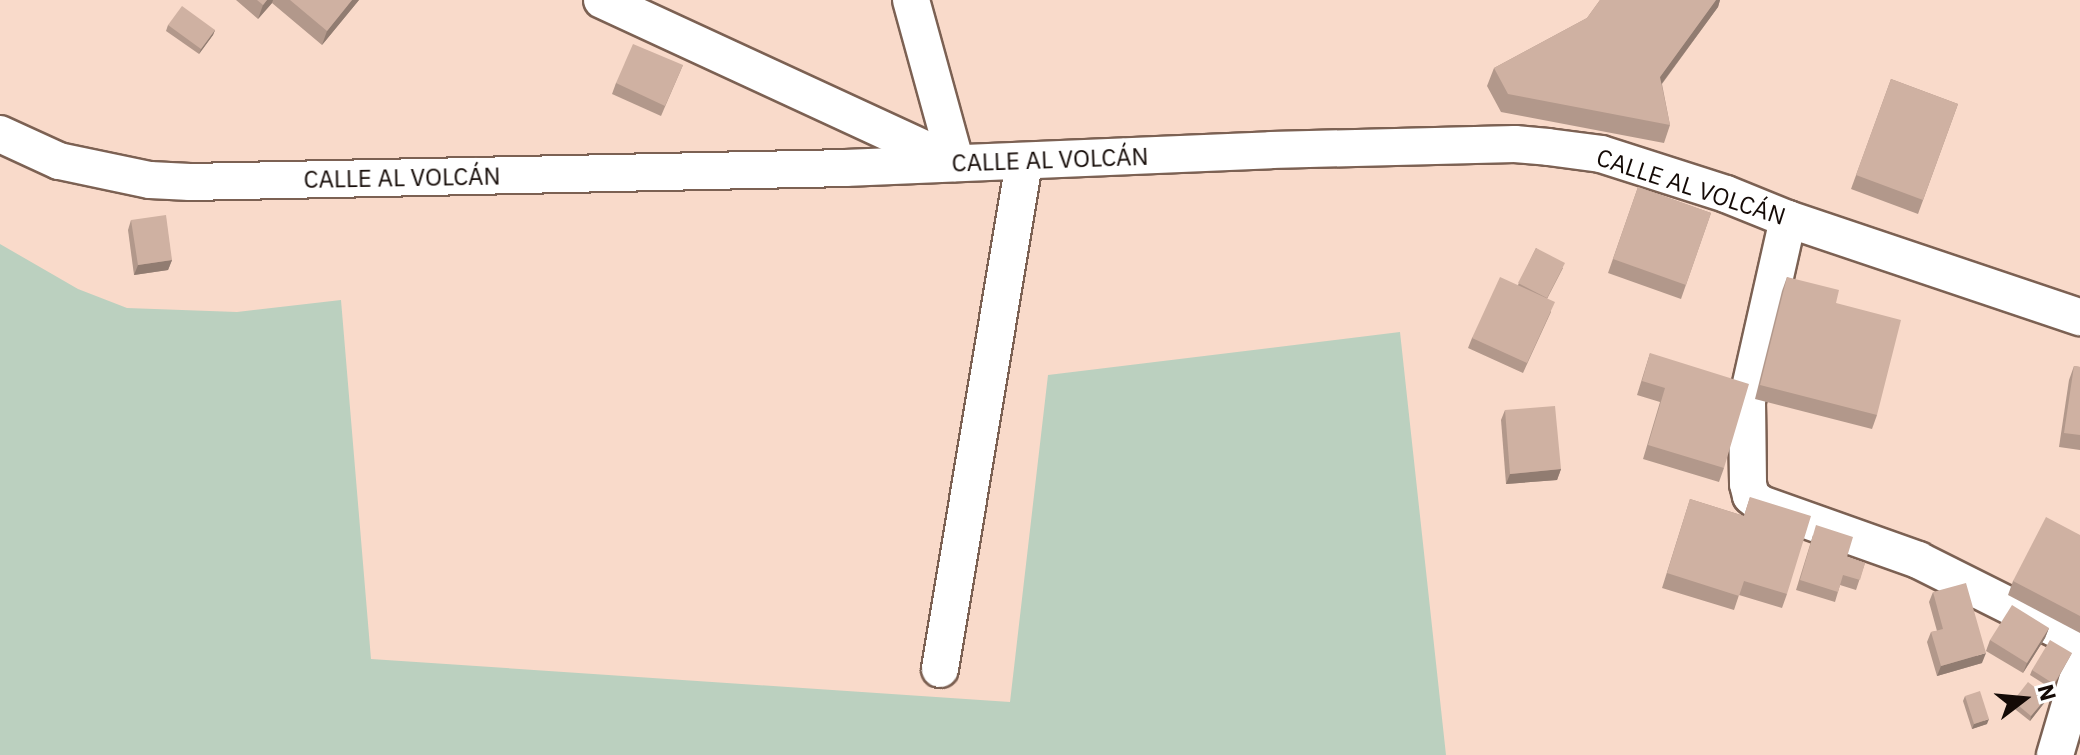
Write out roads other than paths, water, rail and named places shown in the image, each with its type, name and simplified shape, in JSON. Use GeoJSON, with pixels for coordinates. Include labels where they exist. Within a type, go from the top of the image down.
{"type":"FeatureCollection","features":[{"type":"Feature","properties":{"kind":"street"},"geometry":{"type":"LineString","coordinates":[[602,0],[956,163]]}},
{"type":"Feature","properties":{"kind":"street"},"geometry":{"type":"LineString","coordinates":[[911,0],[956,163]]}},
{"type":"Feature","properties":{"kind":"street","name":"CALLE AL VOLCÁN"},"geometry":{"type":"LineString","coordinates":[[0,134],[59,161],[150,180],[190,182],[1024,162],[1271,150],[1515,144],[1601,154],[1726,194],[1788,219],[2080,317]]}},
{"type":"Feature","properties":{"kind":"street"},"geometry":{"type":"LineString","coordinates":[[940,669],[1024,162]]}},
{"type":"Feature","properties":{"kind":"street"},"geometry":{"type":"LineString","coordinates":[[1788,219],[1747,401],[1748,484],[1751,496],[1761,504],[1918,560],[2068,635],[2080,649]]}},
{"type":"Feature","properties":{"kind":"street"},"geometry":{"type":"LineString","coordinates":[[2055,755],[2080,670]]}}]}
